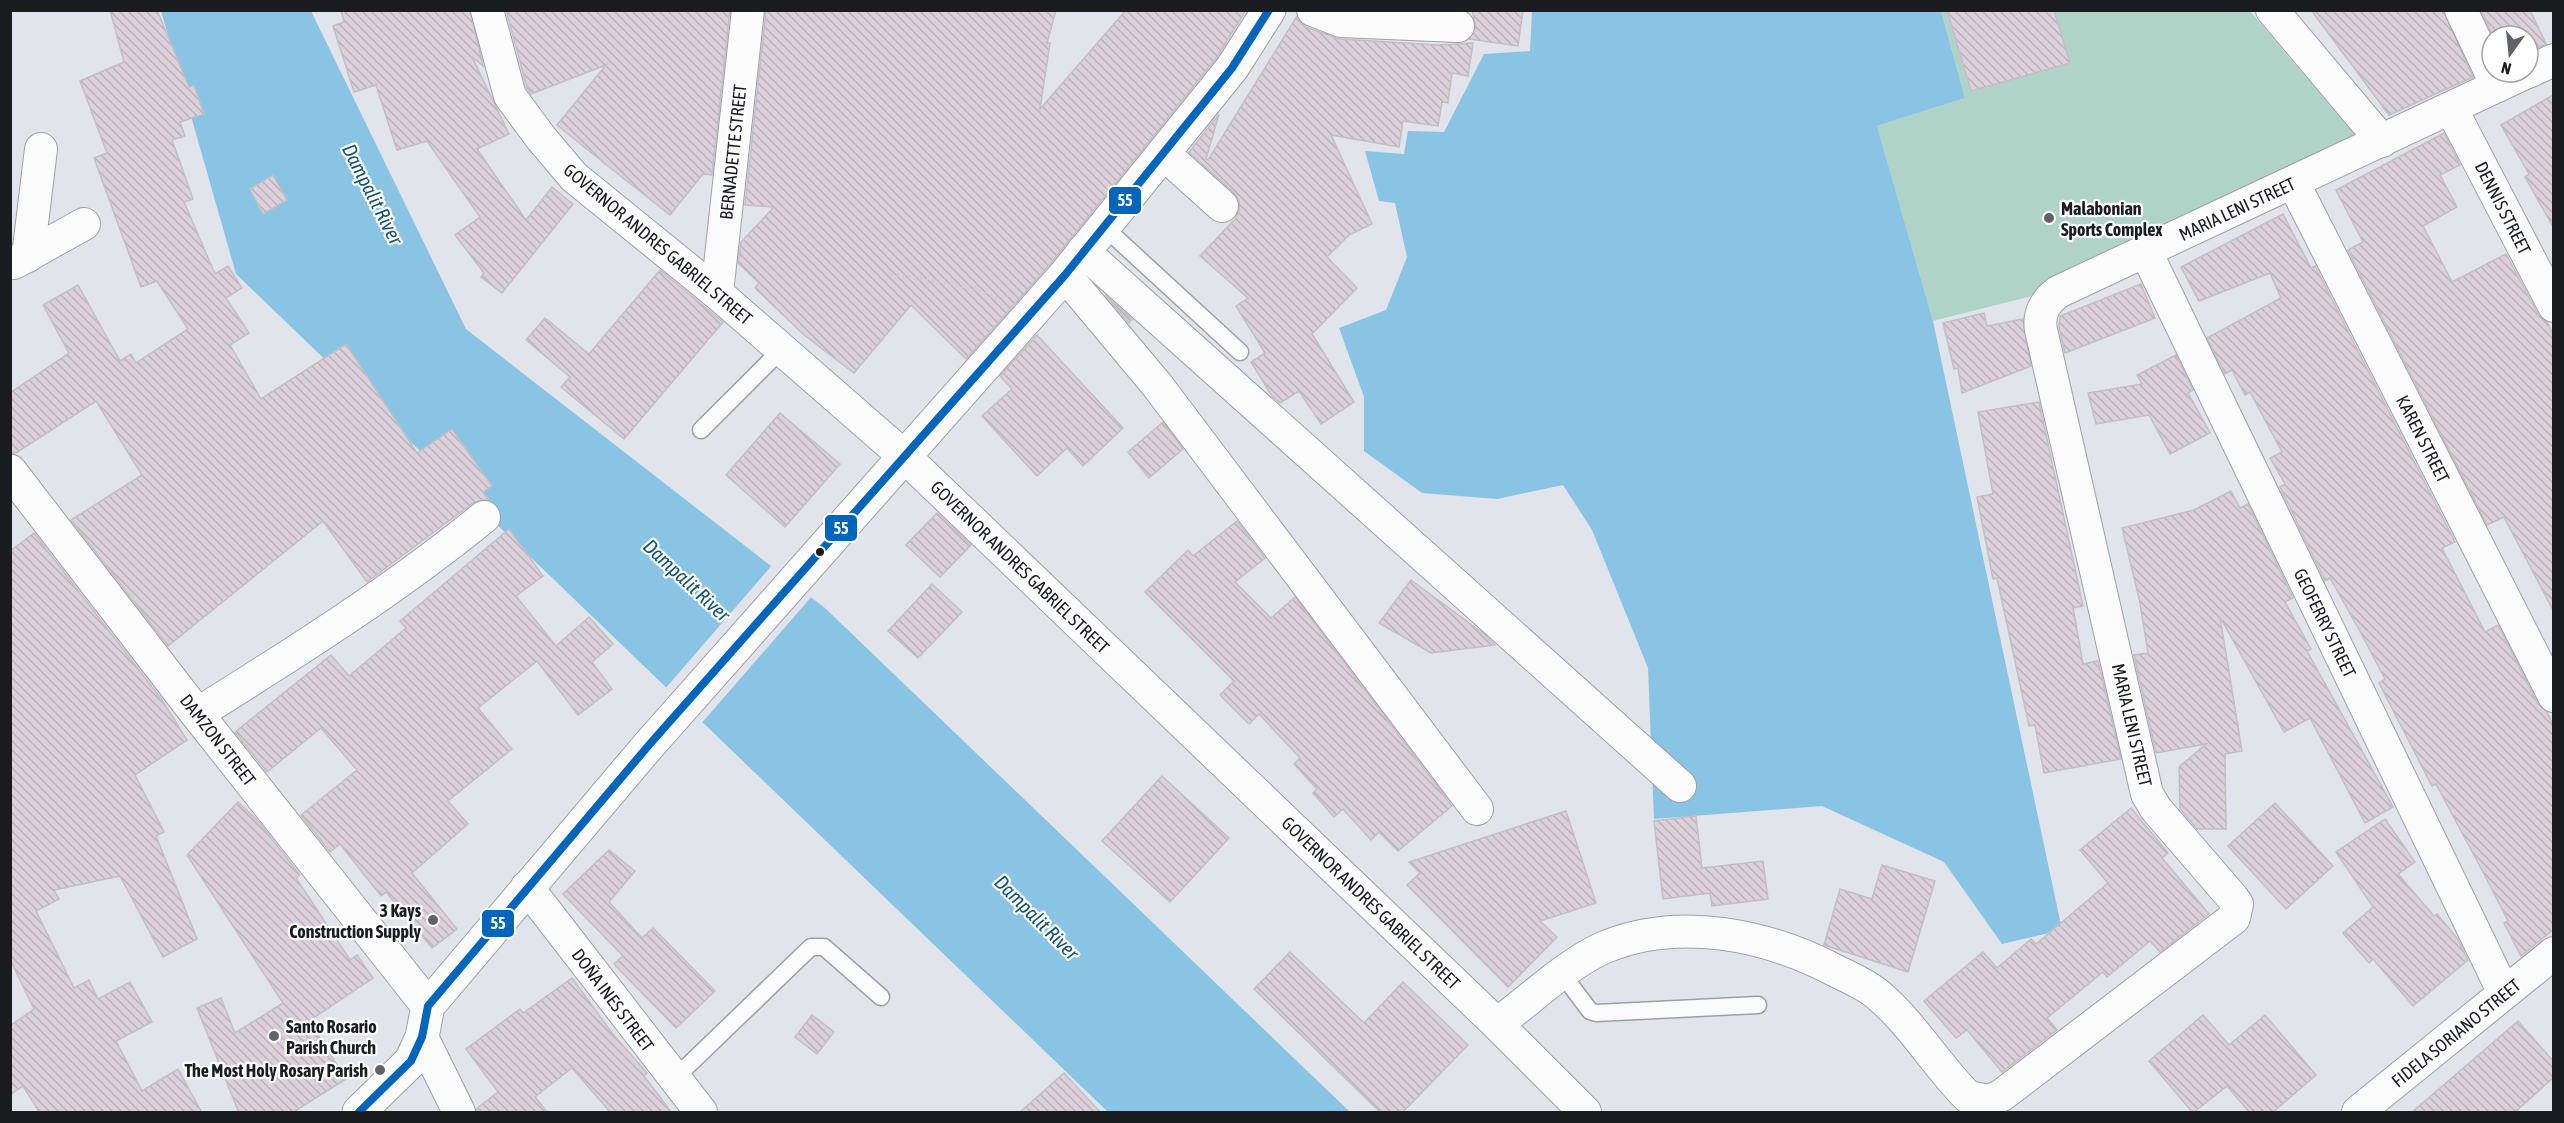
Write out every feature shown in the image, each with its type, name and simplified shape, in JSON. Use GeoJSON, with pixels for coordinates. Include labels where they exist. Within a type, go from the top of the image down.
{"type":"FeatureCollection","features":[{"type":"Feature","properties":{"kind":"main road"},"geometry":{"type":"LineString","coordinates":[[359,1113],[411,1061],[425,1022],[526,886],[1023,322],[1232,68],[1269,10]]}},
{"type":"Feature","properties":{"kind":"main road","name":"DAMZON STREET"},"geometry":{"type":"LineString","coordinates":[[10,471],[197,714],[425,1022]]}},
{"type":"Feature","properties":{"kind":"street","name":"GOVERNOR ANDRES GABRIEL STREET"},"geometry":{"type":"LineString","coordinates":[[486,10],[510,96],[574,177],[717,293],[905,457],[1497,1024],[1585,1113]]}},
{"type":"Feature","properties":{"kind":"street","name":"BERNADETTE STREET"},"geometry":{"type":"LineString","coordinates":[[717,293],[748,10]]}},
{"type":"Feature","properties":{"kind":"street"},"geometry":{"type":"LineString","coordinates":[[1313,10],[1341,21],[1458,26]]}},
{"type":"Feature","properties":{"kind":"street"},"geometry":{"type":"LineString","coordinates":[[2272,10],[2382,141]]}},
{"type":"Feature","properties":{"kind":"street"},"geometry":{"type":"LineString","coordinates":[[2461,10],[2498,86]]}},
{"type":"Feature","properties":{"kind":"street","name":"MARIA LENI STREET"},"geometry":{"type":"LineString","coordinates":[[1497,1024],[1603,948],[1630,938],[1660,934],[1704,933],[1743,937],[1807,955],[1876,994],[1968,1097],[1990,1101],[2002,1095],[2234,918],[2237,904],[2156,809],[2148,794],[2039,320],[2049,299],[2058,292],[2452,110],[2502,84]]}},
{"type":"Feature","properties":{"kind":"street","name":"DENNIS STREET"},"geometry":{"type":"LineString","coordinates":[[2452,110],[2553,306]]}},
{"type":"Feature","properties":{"kind":"street"},"geometry":{"type":"LineString","coordinates":[[19,261],[42,149]]}},
{"type":"Feature","properties":{"kind":"street"},"geometry":{"type":"LineString","coordinates":[[1163,153],[1222,206]]}},
{"type":"Feature","properties":{"kind":"street","name":"KAREN STREET"},"geometry":{"type":"LineString","coordinates":[[2293,182],[2553,696]]}},
{"type":"Feature","properties":{"kind":"street"},"geometry":{"type":"LineString","coordinates":[[19,261],[84,224]]}},
{"type":"Feature","properties":{"kind":"street"},"geometry":{"type":"LineString","coordinates":[[1084,250],[1680,786]]}},
{"type":"Feature","properties":{"kind":"street"},"geometry":{"type":"LineString","coordinates":[[1084,250],[1157,385],[1477,809]]}},
{"type":"Feature","properties":{"kind":"street","name":"GEOFERRY STREET"},"geometry":{"type":"LineString","coordinates":[[2146,252],[2504,993]]}},
{"type":"Feature","properties":{"kind":"street"},"geometry":{"type":"LineString","coordinates":[[197,714],[330,631],[421,568],[484,517]]}},
{"type":"Feature","properties":{"kind":"street","name":"DOÑA INES STREET"},"geometry":{"type":"LineString","coordinates":[[526,886],[701,1113]]}},
{"type":"Feature","properties":{"kind":"street","name":"FIDELA SORIANO STREET"},"geometry":{"type":"LineString","coordinates":[[2358,1113],[2553,953]]}},
{"type":"Feature","properties":{"kind":"street"},"geometry":{"type":"LineString","coordinates":[[425,1022],[459,1113]]}},
{"type":"Feature","properties":{"kind":"lane"},"geometry":{"type":"LineString","coordinates":[[1084,250],[1240,352]]}},
{"type":"Feature","properties":{"kind":"lane"},"geometry":{"type":"LineString","coordinates":[[701,430],[782,349]]}},
{"type":"Feature","properties":{"kind":"lane"},"geometry":{"type":"LineString","coordinates":[[674,1079],[812,946],[824,946],[881,997]]}},
{"type":"Feature","properties":{"kind":"lane"},"geometry":{"type":"LineString","coordinates":[[1563,975],[1590,1011],[1596,1013],[1758,1005]]}},
{"type":"Feature","properties":{"kind":"path"},"geometry":{"type":"LineString","coordinates":[[891,274],[975,288],[996,296],[1023,322]]}},
{"type":"Feature","properties":{"kind":"green space","name":"Malabonian Sports Complex"},"geometry":{"type":"Polygon","coordinates":[[[2249,10],[2359,140],[2032,296],[1933,321],[1877,126],[1965,98],[1941,11],[2249,10]]]}},
{"type":"Feature","properties":{"kind":"water","name":"Dampalit River"},"geometry":{"type":"Polygon","coordinates":[[[161,11],[311,11],[466,329],[825,608],[1350,1112],[1108,1112],[236,274],[161,11]]]}},
{"type":"Feature","properties":{"kind":"water"},"geometry":{"type":"Polygon","coordinates":[[[1532,11],[1941,11],[1965,98],[1877,126],[1933,321],[2062,930],[2002,944],[1944,862],[1822,806],[1654,819],[1648,668],[1592,530],[1563,485],[1497,499],[1422,493],[1364,451],[1364,397],[1339,328],[1386,310],[1407,257],[1395,203],[1379,201],[1365,151],[1404,154],[1408,131],[1444,132],[1484,54],[1530,51],[1532,11]]]}},
{"type":"Feature","properties":{"kind":"pier"},"geometry":{"type":"Polygon","coordinates":[[[773,564],[813,595],[700,725],[664,690],[773,564]]]}},
{"type":"Feature","properties":{"kind":"building"},"geometry":{"type":"Polygon","coordinates":[[[110,10],[157,10],[189,87],[194,85],[204,114],[180,122],[185,136],[172,140],[193,199],[184,202],[215,274],[228,266],[242,288],[226,298],[249,333],[230,345],[261,399],[346,344],[417,453],[452,429],[492,486],[483,492],[488,499],[473,503],[367,582],[323,521],[168,646],[71,520],[142,475],[96,401],[16,453],[10,453],[10,393],[69,353],[43,305],[78,285],[120,361],[131,354],[136,363],[188,329],[157,281],[141,287],[94,158],[107,153],[80,81],[124,62],[110,10]]]}},
{"type":"Feature","properties":{"kind":"building"},"geometry":{"type":"Polygon","coordinates":[[[341,10],[470,10],[483,66],[472,57],[509,134],[477,149],[526,220],[552,187],[573,204],[502,293],[481,277],[484,273],[455,235],[480,217],[427,141],[397,150],[376,85],[354,92],[333,26],[344,22],[341,10]]]}},
{"type":"Feature","properties":{"kind":"building"},"geometry":{"type":"Polygon","coordinates":[[[506,10],[730,10],[712,175],[703,174],[670,215],[604,163],[557,125],[606,65],[531,94],[527,88],[506,10]]]}},
{"type":"Feature","properties":{"kind":"building"},"geometry":{"type":"Polygon","coordinates":[[[766,10],[1056,10],[1047,43],[1050,43],[1040,109],[1126,10],[1246,10],[1217,57],[1051,263],[966,359],[911,305],[854,373],[804,335],[755,288],[759,283],[738,263],[741,242],[774,207],[745,205],[766,10]]]}},
{"type":"Feature","properties":{"kind":"building"},"geometry":{"type":"Polygon","coordinates":[[[1472,10],[1523,10],[1518,46],[1469,39],[1476,27],[1472,10]]]}},
{"type":"Feature","properties":{"kind":"building"},"geometry":{"type":"Polygon","coordinates":[[[1947,10],[2054,10],[2070,63],[1971,91],[1947,10]]]}},
{"type":"Feature","properties":{"kind":"building"},"geometry":{"type":"Polygon","coordinates":[[[2311,10],[2443,10],[2473,77],[2389,115],[2311,10]]]}},
{"type":"Feature","properties":{"kind":"building"},"geometry":{"type":"Polygon","coordinates":[[[2481,10],[2530,10],[2537,24],[2487,24],[2481,10]]]}},
{"type":"Feature","properties":{"kind":"building"},"geometry":{"type":"Polygon","coordinates":[[[1297,16],[1306,27],[1340,39],[1438,45],[1473,43],[1468,76],[1452,73],[1448,103],[1442,102],[1438,126],[1403,121],[1399,147],[1331,135],[1372,224],[1349,235],[1327,257],[1357,288],[1312,334],[1354,402],[1321,424],[1299,391],[1280,403],[1272,396],[1251,362],[1265,353],[1236,306],[1248,298],[1200,256],[1236,218],[1239,201],[1234,193],[1189,152],[1219,114],[1206,159],[1208,160],[1297,16]]]}},
{"type":"Feature","properties":{"kind":"building"},"geometry":{"type":"Polygon","coordinates":[[[2540,31],[2546,44],[2540,47],[2540,31]]]}},
{"type":"Feature","properties":{"kind":"building"},"geometry":{"type":"Polygon","coordinates":[[[2553,95],[2553,227],[2525,177],[2529,174],[2501,125],[2553,95]]]}},
{"type":"Feature","properties":{"kind":"building"},"geometry":{"type":"Polygon","coordinates":[[[2444,133],[2460,165],[2440,175],[2457,207],[2423,226],[2452,282],[2506,254],[2538,314],[2547,322],[2553,334],[2553,610],[2504,517],[2487,525],[2348,250],[2363,242],[2336,190],[2444,133]]]}},
{"type":"Feature","properties":{"kind":"building"},"geometry":{"type":"Polygon","coordinates":[[[273,175],[287,200],[263,214],[250,189],[273,175]]]}},
{"type":"Feature","properties":{"kind":"building"},"geometry":{"type":"Polygon","coordinates":[[[2283,214],[2311,268],[2315,266],[2455,542],[2442,548],[2485,632],[2498,625],[2538,704],[2547,712],[2553,725],[2553,930],[2521,956],[2504,923],[2508,921],[2484,874],[2436,784],[2432,786],[2379,683],[2385,679],[2330,578],[2325,581],[2280,487],[2285,484],[2270,458],[2282,452],[2250,392],[2245,395],[2232,370],[2225,374],[2207,338],[2281,298],[2270,273],[2199,301],[2181,267],[2283,214]]]}},
{"type":"Feature","properties":{"kind":"building"},"geometry":{"type":"Polygon","coordinates":[[[660,270],[723,322],[624,439],[561,387],[570,377],[526,340],[545,318],[589,354],[660,270]]]}},
{"type":"Feature","properties":{"kind":"building"},"geometry":{"type":"Polygon","coordinates":[[[2141,284],[2155,318],[2065,353],[2059,327],[2060,316],[2141,284]]]}},
{"type":"Feature","properties":{"kind":"building"},"geometry":{"type":"Polygon","coordinates":[[[1105,295],[1132,319],[1129,323],[1105,295]]]}},
{"type":"Feature","properties":{"kind":"building"},"geometry":{"type":"Polygon","coordinates":[[[1984,313],[1987,326],[2023,319],[2031,366],[1962,393],[1958,368],[1954,369],[1943,323],[1984,313]]]}},
{"type":"Feature","properties":{"kind":"building"},"geometry":{"type":"Polygon","coordinates":[[[1037,335],[1123,428],[1083,466],[1067,448],[1037,476],[982,416],[1012,389],[1000,376],[1037,335]]]}},
{"type":"Feature","properties":{"kind":"building"},"geometry":{"type":"Polygon","coordinates":[[[2176,355],[2193,390],[2188,393],[2210,433],[2170,454],[2149,415],[2096,424],[2088,393],[2142,384],[2137,375],[2176,355]]]}},
{"type":"Feature","properties":{"kind":"building"},"geometry":{"type":"Polygon","coordinates":[[[2039,402],[2083,606],[2073,608],[2083,664],[2098,661],[2121,759],[2044,773],[2035,725],[2029,726],[1997,578],[1993,579],[1977,497],[1993,494],[1978,412],[2039,402]]]}},
{"type":"Feature","properties":{"kind":"building"},"geometry":{"type":"Polygon","coordinates":[[[780,413],[840,464],[785,527],[726,475],[780,413]]]}},
{"type":"Feature","properties":{"kind":"building"},"geometry":{"type":"Polygon","coordinates":[[[1163,422],[1183,449],[1149,478],[1128,452],[1163,422]]]}},
{"type":"Feature","properties":{"kind":"building"},"geometry":{"type":"Polygon","coordinates":[[[2231,491],[2240,508],[2248,504],[2293,598],[2285,602],[2311,649],[2307,651],[2393,807],[2365,823],[2310,718],[2284,732],[2220,617],[2242,751],[2225,754],[2226,829],[2197,829],[2180,809],[2179,767],[2206,744],[2156,753],[2134,655],[2148,653],[2139,598],[2122,528],[2194,510],[2231,491]]]}},
{"type":"Feature","properties":{"kind":"building"},"geometry":{"type":"Polygon","coordinates":[[[937,513],[971,545],[940,577],[906,545],[937,513]]]}},
{"type":"Feature","properties":{"kind":"building"},"geometry":{"type":"Polygon","coordinates":[[[1237,521],[1265,558],[1235,582],[1271,618],[1295,597],[1452,806],[1398,851],[1379,832],[1371,840],[1343,809],[1334,817],[1313,793],[1317,789],[1294,764],[1300,758],[1259,714],[1249,724],[1220,695],[1234,681],[1145,592],[1188,550],[1193,556],[1237,521]]]}},
{"type":"Feature","properties":{"kind":"building"},"geometry":{"type":"Polygon","coordinates":[[[509,529],[543,576],[516,596],[556,646],[589,617],[613,644],[592,662],[612,689],[578,715],[537,661],[478,708],[512,749],[448,801],[468,824],[412,873],[457,929],[432,948],[386,892],[381,896],[340,844],[330,852],[301,815],[357,770],[321,728],[267,772],[235,732],[331,655],[349,676],[406,628],[400,621],[509,529]]]}},
{"type":"Feature","properties":{"kind":"building"},"geometry":{"type":"Polygon","coordinates":[[[34,533],[162,700],[187,740],[135,775],[164,832],[156,836],[197,939],[163,957],[120,876],[54,890],[59,899],[36,911],[74,988],[89,980],[98,999],[130,982],[152,1022],[116,1041],[142,1091],[178,1069],[202,1113],[40,1113],[23,1086],[10,1095],[10,1026],[34,1009],[10,959],[10,551],[34,533]]]}},
{"type":"Feature","properties":{"kind":"building"},"geometry":{"type":"Polygon","coordinates":[[[1411,580],[1484,634],[1495,645],[1431,653],[1379,623],[1411,580]]]}},
{"type":"Feature","properties":{"kind":"building"},"geometry":{"type":"Polygon","coordinates":[[[932,584],[962,612],[918,658],[888,631],[932,584]]]}},
{"type":"Feature","properties":{"kind":"building"},"geometry":{"type":"Polygon","coordinates":[[[1162,776],[1229,838],[1170,902],[1102,841],[1162,776]]]}},
{"type":"Feature","properties":{"kind":"building"},"geometry":{"type":"Polygon","coordinates":[[[238,802],[258,821],[300,875],[296,878],[350,960],[357,955],[373,978],[309,1021],[346,1079],[292,1113],[239,1113],[197,1008],[221,998],[235,1033],[283,1003],[187,855],[238,802]]]}},
{"type":"Feature","properties":{"kind":"building"},"geometry":{"type":"Polygon","coordinates":[[[2275,803],[2333,866],[2286,909],[2228,846],[2275,803]]]}},
{"type":"Feature","properties":{"kind":"building"},"geometry":{"type":"Polygon","coordinates":[[[2131,808],[2168,853],[2162,858],[2209,914],[2160,952],[2150,941],[2107,977],[2103,972],[2047,1018],[2057,1030],[2002,1072],[1967,1030],[1956,1038],[1924,1001],[1983,952],[1997,968],[2031,939],[2036,944],[2108,883],[2080,850],[2131,808]]]}},
{"type":"Feature","properties":{"kind":"building"},"geometry":{"type":"Polygon","coordinates":[[[1566,811],[1596,903],[1540,921],[1557,937],[1508,987],[1407,885],[1420,873],[1409,862],[1566,811]]]}},
{"type":"Feature","properties":{"kind":"building"},"geometry":{"type":"Polygon","coordinates":[[[1696,816],[1702,868],[1763,861],[1768,899],[1712,906],[1710,893],[1663,899],[1654,821],[1696,816]]]}},
{"type":"Feature","properties":{"kind":"building"},"geometry":{"type":"Polygon","coordinates":[[[2385,819],[2415,862],[2398,874],[2434,916],[2437,914],[2457,938],[2468,960],[2413,1006],[2373,959],[2369,963],[2343,933],[2373,907],[2336,852],[2385,819]]]}},
{"type":"Feature","properties":{"kind":"building"},"geometry":{"type":"Polygon","coordinates":[[[609,850],[635,871],[609,902],[642,938],[653,928],[715,991],[676,1028],[614,964],[623,956],[563,894],[609,850]]]}},
{"type":"Feature","properties":{"kind":"building"},"geometry":{"type":"Polygon","coordinates":[[[1882,865],[1935,881],[1908,972],[1824,945],[1840,889],[1872,899],[1882,865]]]}},
{"type":"Feature","properties":{"kind":"building"},"geometry":{"type":"Polygon","coordinates":[[[1290,952],[1364,1023],[1403,982],[1468,1045],[1402,1113],[1381,1113],[1254,989],[1290,952]]]}},
{"type":"Feature","properties":{"kind":"building"},"geometry":{"type":"Polygon","coordinates":[[[572,978],[612,1033],[647,1073],[644,1076],[672,1113],[611,1113],[572,1068],[535,1097],[548,1113],[477,1113],[476,1109],[498,1092],[466,1049],[520,1009],[523,1013],[572,978]]]}},
{"type":"Feature","properties":{"kind":"building"},"geometry":{"type":"Polygon","coordinates":[[[812,1015],[834,1032],[817,1054],[795,1037],[812,1015]]]}},
{"type":"Feature","properties":{"kind":"building"},"geometry":{"type":"Polygon","coordinates":[[[2203,1015],[2229,1045],[2265,1015],[2316,1075],[2272,1113],[2250,1113],[2227,1086],[2193,1113],[2149,1061],[2203,1015]]]}},
{"type":"Feature","properties":{"kind":"building"},"geometry":{"type":"Polygon","coordinates":[[[2518,1021],[2553,1061],[2553,1078],[2514,1113],[2411,1113],[2518,1021]]]}},
{"type":"Feature","properties":{"kind":"building"},"geometry":{"type":"Polygon","coordinates":[[[1064,1073],[1101,1113],[1019,1113],[1064,1073]]]}},
{"type":"Feature","properties":{"kind":"transit line","name":"55"},"geometry":{"type":"LineString","coordinates":[[359,1112],[411,1061],[422,1037],[428,1006],[649,745],[1065,275],[1232,68],[1269,10]]}},
{"type":"Feature","properties":{"kind":"place","name":"Malabonian Sports Complex"},"geometry":{"type":"Point","coordinates":[2049,218]}},
{"type":"Feature","properties":{"kind":"place","name":"3 Kays Construction Supply"},"geometry":{"type":"Point","coordinates":[433,920]}},
{"type":"Feature","properties":{"kind":"place","name":"Santo Rosario Parish Church"},"geometry":{"type":"Point","coordinates":[274,1036]}},
{"type":"Feature","properties":{"kind":"place","name":"The Most Holy Rosary Parish"},"geometry":{"type":"Point","coordinates":[380,1070]}}]}
